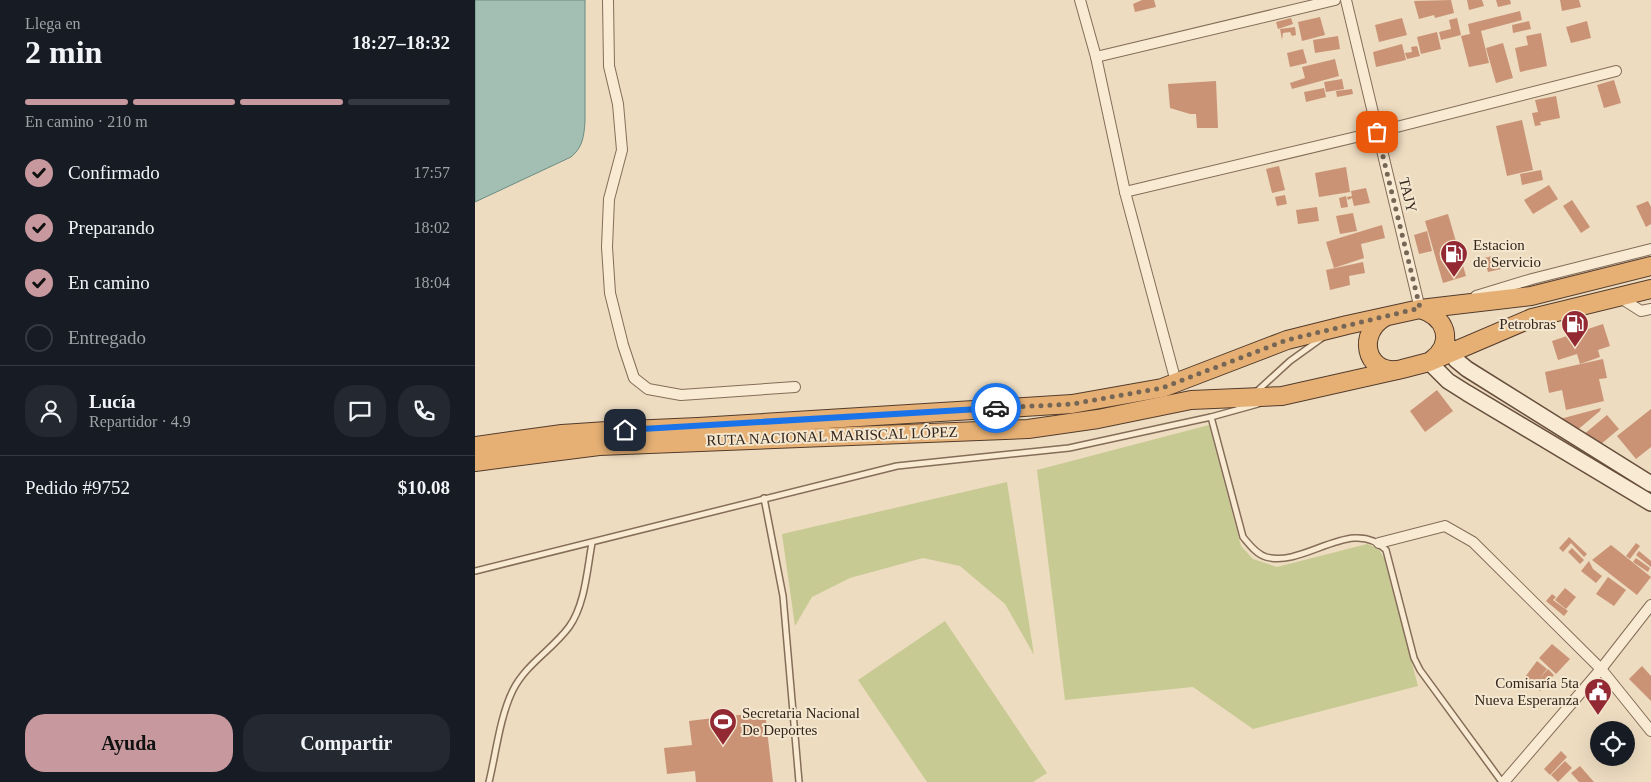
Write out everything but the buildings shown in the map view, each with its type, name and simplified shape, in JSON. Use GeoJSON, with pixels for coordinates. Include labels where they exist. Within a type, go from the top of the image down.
{"type":"FeatureCollection","features":[{"type":"Feature","properties":{"kind":"highway","name":"RUTA NACIONAL MARISCAL LÓPEZ"},"geometry":{"type":"LineString","coordinates":[[475,446],[607,430],[707,427],[1072,404],[1162,388],[1287,340],[1420,308],[1531,296],[1651,266]]}},
{"type":"Feature","properties":{"kind":"highway"},"geometry":{"type":"LineString","coordinates":[[1429,362],[1439,354],[1444,344],[1448,345],[1533,318],[1651,289]]}},
{"type":"Feature","properties":{"kind":"highway"},"geometry":{"type":"LineString","coordinates":[[1420,308],[1432,312],[1440,320],[1448,345]]}},
{"type":"Feature","properties":{"kind":"highway"},"geometry":{"type":"LineString","coordinates":[[1386,317],[1376,322],[1370,331],[1367,341],[1368,351],[1373,361],[1382,367],[1402,370]]}},
{"type":"Feature","properties":{"kind":"highway","name":"RUTA NACIONAL MARISCAL LÓPEZ"},"geometry":{"type":"LineString","coordinates":[[475,462],[599,446],[1028,428],[1098,418],[1191,400],[1282,396],[1402,370],[1429,362]]}},
{"type":"Feature","properties":{"kind":"main road"},"geometry":{"type":"LineString","coordinates":[[1448,345],[1456,360],[1467,369],[1651,484]]}},
{"type":"Feature","properties":{"kind":"main road"},"geometry":{"type":"LineString","coordinates":[[1429,362],[1448,380],[1467,393],[1651,503]]}},
{"type":"Feature","properties":{"kind":"street"},"geometry":{"type":"LineString","coordinates":[[608,0],[609,66],[618,104],[621,150],[609,199],[607,247],[611,293],[623,345],[634,378],[648,388],[681,395],[795,387]]}},
{"type":"Feature","properties":{"kind":"street"},"geometry":{"type":"LineString","coordinates":[[1080,0],[1125,192],[1176,382]]}},
{"type":"Feature","properties":{"kind":"street"},"geometry":{"type":"LineString","coordinates":[[1095,58],[1335,0]]}},
{"type":"Feature","properties":{"kind":"street","name":"TAJY"},"geometry":{"type":"LineString","coordinates":[[1346,0],[1420,308]]}},
{"type":"Feature","properties":{"kind":"street"},"geometry":{"type":"LineString","coordinates":[[1125,192],[1377,132],[1616,71]]}},
{"type":"Feature","properties":{"kind":"street"},"geometry":{"type":"LineString","coordinates":[[1447,305],[1532,278],[1651,249]]}},
{"type":"Feature","properties":{"kind":"street"},"geometry":{"type":"LineString","coordinates":[[1619,297],[1641,312],[1651,309]]}},
{"type":"Feature","properties":{"kind":"street"},"geometry":{"type":"LineString","coordinates":[[1379,543],[1445,526],[1473,542],[1601,668],[1651,731]]}},
{"type":"Feature","properties":{"kind":"street"},"geometry":{"type":"LineString","coordinates":[[1503,782],[1601,668],[1651,605]]}},
{"type":"Feature","properties":{"kind":"lane"},"geometry":{"type":"LineString","coordinates":[[1229,412],[1249,398],[1310,346],[1347,326]]}},
{"type":"Feature","properties":{"kind":"lane"},"geometry":{"type":"LineString","coordinates":[[475,571],[897,466],[1069,448],[1211,417],[1282,396]]}},
{"type":"Feature","properties":{"kind":"lane"},"geometry":{"type":"LineString","coordinates":[[1211,417],[1243,537],[1253,548],[1264,556],[1280,559],[1355,537],[1379,543],[1386,550],[1414,658],[1420,670],[1503,782]]}},
{"type":"Feature","properties":{"kind":"lane"},"geometry":{"type":"LineString","coordinates":[[764,498],[783,596],[799,782]]}},
{"type":"Feature","properties":{"kind":"lane"},"geometry":{"type":"LineString","coordinates":[[489,782],[513,688],[530,666],[563,635],[574,619],[579,608],[592,543]]}},
{"type":"Feature","properties":{"kind":"green space"},"geometry":{"type":"Polygon","coordinates":[[[1209,425],[1241,546],[1253,559],[1277,567],[1367,544],[1378,548],[1384,558],[1418,686],[1253,729],[1193,687],[1065,700],[1037,470],[1209,425]]]}},
{"type":"Feature","properties":{"kind":"green space"},"geometry":{"type":"Polygon","coordinates":[[[1007,482],[1034,655],[1005,604],[960,566],[923,558],[850,578],[812,597],[795,626],[782,534],[1007,482]]]}},
{"type":"Feature","properties":{"kind":"green space"},"geometry":{"type":"Polygon","coordinates":[[[945,621],[1047,773],[1033,782],[927,782],[858,680],[945,621]]]}},
{"type":"Feature","properties":{"kind":"shaded area"},"geometry":{"type":"Polygon","coordinates":[[[475,0],[585,0],[585,121],[582,141],[571,157],[475,202],[475,0]]]}},
{"type":"Feature","properties":{"kind":"way so far"},"geometry":{"type":"LineString","coordinates":[[996,408],[1072,404],[1162,388],[1287,340],[1420,308],[1377,132]]}},
{"type":"Feature","properties":{"kind":"place","name":"Estacion de Servicio"},"geometry":{"type":"Point","coordinates":[1454,278]}},
{"type":"Feature","properties":{"kind":"place","name":"Petrobras"},"geometry":{"type":"Point","coordinates":[1575,348]}},
{"type":"Feature","properties":{"kind":"place","name":"Comisaría 5ta Nueva Esperanza"},"geometry":{"type":"Point","coordinates":[1598,716]}},
{"type":"Feature","properties":{"kind":"place","name":"Secretaria Nacional De Deportes"},"geometry":{"type":"Point","coordinates":[723,746]}},
{"type":"Feature","properties":{"kind":"route"},"geometry":{"type":"LineString","coordinates":[[625,430],[996,408]]}}]}
